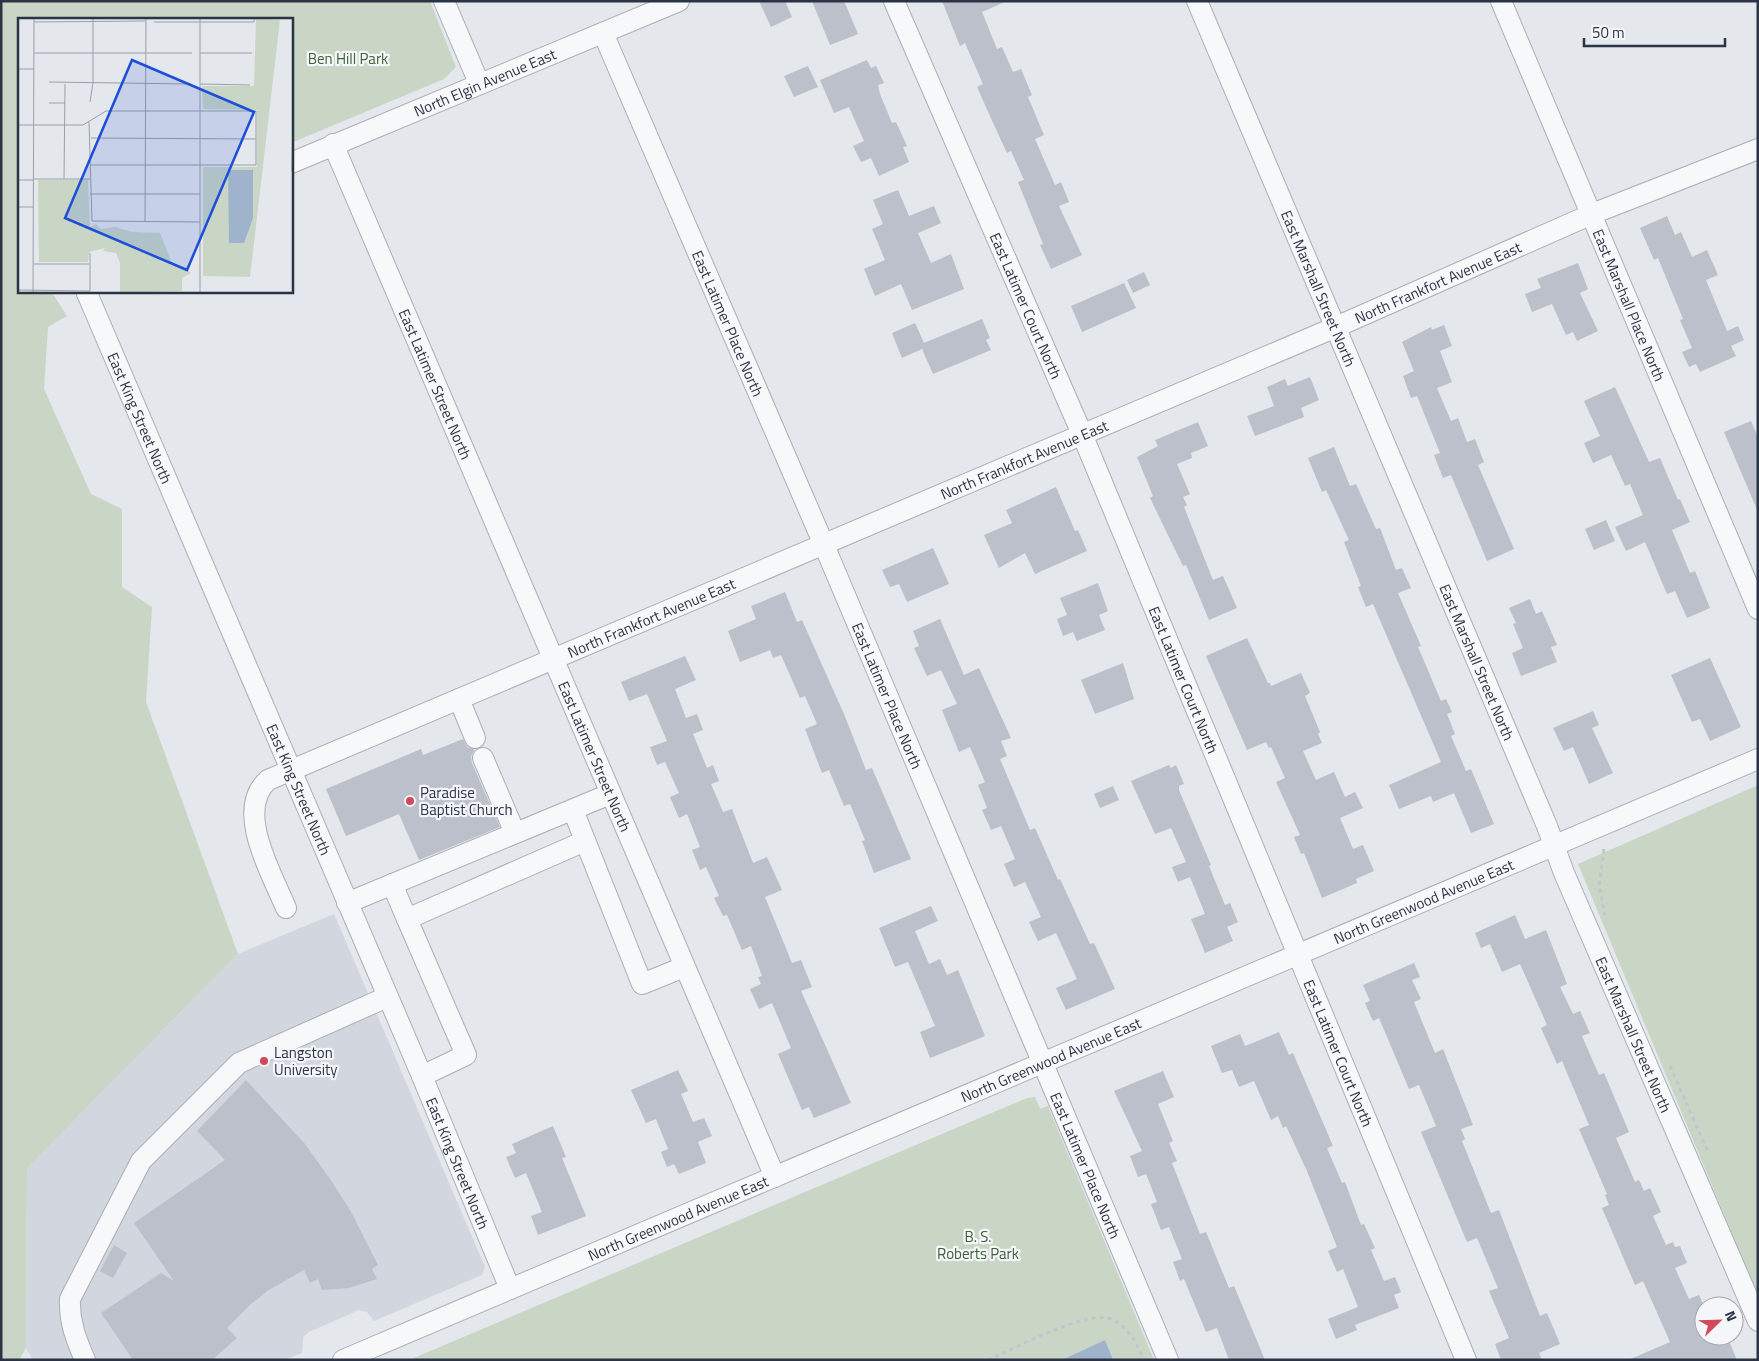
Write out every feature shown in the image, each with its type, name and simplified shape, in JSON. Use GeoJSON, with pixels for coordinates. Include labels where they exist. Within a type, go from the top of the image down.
{"type":"FeatureCollection","features":[{"type":"Feature","properties":{"kind":"street"},"geometry":{"type":"LineString","coordinates":[[444,1],[479,83]]}},
{"type":"Feature","properties":{"kind":"street","name":"North Elgin Avenue East"},"geometry":{"type":"LineString","coordinates":[[292,162],[678,1]]}},
{"type":"Feature","properties":{"kind":"street","name":"East Latimer Court North"},"geometry":{"type":"LineString","coordinates":[[894,1],[1082,434],[1466,1360]]}},
{"type":"Feature","properties":{"kind":"street","name":"East Marshall Street North"},"geometry":{"type":"LineString","coordinates":[[1197,1],[1554,846],[1758,1321]]}},
{"type":"Feature","properties":{"kind":"street","name":"East Marshall Place North"},"geometry":{"type":"LineString","coordinates":[[1501,1],[1758,609]]}},
{"type":"Feature","properties":{"kind":"street","name":"East Latimer Place North"},"geometry":{"type":"LineString","coordinates":[[603,33],[824,545],[1168,1360]]}},
{"type":"Feature","properties":{"kind":"street","name":"East Latimer Street North"},"geometry":{"type":"LineString","coordinates":[[333,144],[555,659],[610,794],[775,1177]]}},
{"type":"Feature","properties":{"kind":"street","name":"North Frankfort Avenue East"},"geometry":{"type":"LineString","coordinates":[[286,908],[256,831],[254,811],[260,788],[268,780],[1336,327],[1592,214],[1758,148]]}},
{"type":"Feature","properties":{"kind":"street","name":"East King Street North"},"geometry":{"type":"LineString","coordinates":[[86,292],[422,1076],[510,1289]]}},
{"type":"Feature","properties":{"kind":"street"},"geometry":{"type":"LineString","coordinates":[[459,699],[475,738]]}},
{"type":"Feature","properties":{"kind":"street"},"geometry":{"type":"LineString","coordinates":[[483,758],[515,833]]}},
{"type":"Feature","properties":{"kind":"street","name":"North Greenwood Avenue East"},"geometry":{"type":"LineString","coordinates":[[343,1360],[1758,759]]}},
{"type":"Feature","properties":{"kind":"street"},"geometry":{"type":"LineString","coordinates":[[347,903],[610,794]]}},
{"type":"Feature","properties":{"kind":"street"},"geometry":{"type":"LineString","coordinates":[[573,810],[642,984],[684,967]]}},
{"type":"Feature","properties":{"kind":"street"},"geometry":{"type":"LineString","coordinates":[[407,920],[585,841]]}},
{"type":"Feature","properties":{"kind":"street"},"geometry":{"type":"LineString","coordinates":[[392,884],[466,1056],[422,1076]]}},
{"type":"Feature","properties":{"kind":"street"},"geometry":{"type":"LineString","coordinates":[[85,1360],[73,1333],[69,1315],[70,1299],[141,1161],[239,1062],[387,997]]}},
{"type":"Feature","properties":{"kind":"path"},"geometry":{"type":"LineString","coordinates":[[988,1360],[1085,1318],[1109,1318],[1126,1328],[1144,1360]]}},
{"type":"Feature","properties":{"kind":"shaded area","name":"Langston University"},"geometry":{"type":"Polygon","coordinates":[[[334,914],[485,1267],[482,1275],[374,1321],[367,1312],[359,1310],[309,1332],[303,1337],[302,1353],[284,1360],[33,1360],[26,1348],[27,1168],[238,954],[334,914]]]}},
{"type":"Feature","properties":{"kind":"green space","name":"Ben Hill Park"},"geometry":{"type":"Polygon","coordinates":[[[1,1],[430,1],[456,67],[444,79],[292,143],[292,18],[18,18],[18,292],[52,292],[67,316],[48,327],[44,389],[91,494],[122,509],[122,587],[152,607],[146,702],[238,954],[27,1168],[26,1348],[19,1360],[1,1360],[1,1]]]}},
{"type":"Feature","properties":{"kind":"green space"},"geometry":{"type":"Polygon","coordinates":[[[1758,785],[1758,1296],[1578,864],[1758,785]]]}},
{"type":"Feature","properties":{"kind":"green space","name":"B. S. Roberts Park"},"geometry":{"type":"Polygon","coordinates":[[[1035,1097],[1040,1109],[1048,1106],[1154,1360],[409,1360],[1027,1098],[1035,1097]]]}},
{"type":"Feature","properties":{"kind":"water"},"geometry":{"type":"Polygon","coordinates":[[[1105,1340],[1113,1360],[1062,1360],[1105,1340]]]}},
{"type":"Feature","properties":{"kind":"building"},"geometry":{"type":"Polygon","coordinates":[[[759,1],[785,1],[792,17],[771,27],[759,1]]]}},
{"type":"Feature","properties":{"kind":"building"},"geometry":{"type":"Polygon","coordinates":[[[812,1],[844,1],[858,34],[830,45],[812,1]]]}},
{"type":"Feature","properties":{"kind":"building"},"geometry":{"type":"Polygon","coordinates":[[[942,1],[1007,1],[982,12],[997,49],[1002,47],[1013,72],[1021,69],[1032,95],[1028,97],[1044,135],[1035,139],[1055,185],[1061,182],[1069,202],[1059,206],[1082,255],[1051,269],[1040,245],[1043,244],[1018,182],[1024,180],[1011,151],[1007,153],[989,114],[977,87],[983,84],[965,43],[960,46],[942,1]]]}},
{"type":"Feature","properties":{"kind":"building"},"geometry":{"type":"Polygon","coordinates":[[[867,60],[871,68],[876,66],[884,83],[878,85],[880,94],[892,123],[896,122],[907,146],[903,147],[909,162],[879,176],[871,158],[861,162],[853,146],[864,141],[849,107],[834,113],[820,80],[867,60]]]}},
{"type":"Feature","properties":{"kind":"building"},"geometry":{"type":"Polygon","coordinates":[[[808,66],[818,87],[794,97],[784,76],[808,66]]]}},
{"type":"Feature","properties":{"kind":"building"},"geometry":{"type":"Polygon","coordinates":[[[898,190],[909,216],[934,206],[941,223],[918,233],[931,263],[951,254],[964,289],[912,310],[901,284],[875,296],[864,269],[885,260],[872,229],[883,224],[873,200],[898,190]]]}},
{"type":"Feature","properties":{"kind":"building"},"geometry":{"type":"Polygon","coordinates":[[[1667,216],[1675,235],[1681,232],[1692,257],[1707,250],[1718,275],[1706,280],[1727,331],[1738,326],[1744,340],[1731,346],[1736,356],[1700,372],[1696,364],[1689,367],[1682,352],[1692,348],[1680,320],[1683,319],[1658,258],[1654,260],[1640,228],[1667,216]]]}},
{"type":"Feature","properties":{"kind":"building"},"geometry":{"type":"Polygon","coordinates":[[[1578,263],[1588,289],[1580,293],[1598,331],[1577,341],[1573,332],[1566,335],[1552,304],[1532,312],[1525,294],[1541,288],[1537,279],[1578,263]]]}},
{"type":"Feature","properties":{"kind":"building"},"geometry":{"type":"Polygon","coordinates":[[[1144,272],[1150,285],[1133,293],[1127,280],[1144,272]]]}},
{"type":"Feature","properties":{"kind":"building"},"geometry":{"type":"Polygon","coordinates":[[[1124,283],[1136,308],[1082,332],[1071,306],[1124,283]]]}},
{"type":"Feature","properties":{"kind":"building"},"geometry":{"type":"Polygon","coordinates":[[[982,319],[990,338],[986,340],[991,350],[933,374],[922,349],[902,358],[892,333],[915,323],[924,343],[982,319]]]}},
{"type":"Feature","properties":{"kind":"building"},"geometry":{"type":"Polygon","coordinates":[[[1444,325],[1452,346],[1440,351],[1452,382],[1437,388],[1451,421],[1458,418],[1467,442],[1475,439],[1484,462],[1478,465],[1514,549],[1487,561],[1451,475],[1443,478],[1434,455],[1440,453],[1417,396],[1411,398],[1403,376],[1414,371],[1402,342],[1431,327],[1432,330],[1444,325]]]}},
{"type":"Feature","properties":{"kind":"building"},"geometry":{"type":"Polygon","coordinates":[[[1310,377],[1319,400],[1301,408],[1304,417],[1255,436],[1247,416],[1274,406],[1267,387],[1285,379],[1288,386],[1310,377]]]}},
{"type":"Feature","properties":{"kind":"building"},"geometry":{"type":"Polygon","coordinates":[[[1615,387],[1649,462],[1660,458],[1678,500],[1680,499],[1690,522],[1672,530],[1690,573],[1695,571],[1710,608],[1687,618],[1675,591],[1667,594],[1645,542],[1626,551],[1615,527],[1643,515],[1630,484],[1625,486],[1611,455],[1593,463],[1584,443],[1600,436],[1584,401],[1615,387]]]}},
{"type":"Feature","properties":{"kind":"building"},"geometry":{"type":"Polygon","coordinates":[[[1751,421],[1758,437],[1758,512],[1724,432],[1751,421]]]}},
{"type":"Feature","properties":{"kind":"building"},"geometry":{"type":"Polygon","coordinates":[[[1198,422],[1208,446],[1191,453],[1192,458],[1177,464],[1190,494],[1183,497],[1187,505],[1184,507],[1213,580],[1223,576],[1237,608],[1209,620],[1186,565],[1183,566],[1150,498],[1153,496],[1137,457],[1158,446],[1155,440],[1198,422]]]}},
{"type":"Feature","properties":{"kind":"building"},"geometry":{"type":"Polygon","coordinates":[[[1334,447],[1350,486],[1356,484],[1376,529],[1380,528],[1396,570],[1402,568],[1411,588],[1398,593],[1421,646],[1418,647],[1441,701],[1446,699],[1452,712],[1447,714],[1455,734],[1451,736],[1466,771],[1471,769],[1494,824],[1471,833],[1454,793],[1433,802],[1431,796],[1399,809],[1389,785],[1441,762],[1373,604],[1366,607],[1358,587],[1361,586],[1344,542],[1349,540],[1326,490],[1322,492],[1308,458],[1334,447]]]}},
{"type":"Feature","properties":{"kind":"building"},"geometry":{"type":"Polygon","coordinates":[[[1056,487],[1075,531],[1078,530],[1087,551],[1035,574],[1025,553],[999,568],[984,535],[1012,523],[1006,510],[1056,487]]]}},
{"type":"Feature","properties":{"kind":"building"},"geometry":{"type":"Polygon","coordinates":[[[1606,520],[1615,541],[1594,550],[1585,529],[1606,520]]]}},
{"type":"Feature","properties":{"kind":"building"},"geometry":{"type":"Polygon","coordinates":[[[933,548],[949,584],[907,602],[899,584],[890,587],[882,570],[933,548]]]}},
{"type":"Feature","properties":{"kind":"building"},"geometry":{"type":"Polygon","coordinates":[[[1098,583],[1108,611],[1099,615],[1105,630],[1077,641],[1073,632],[1063,636],[1057,619],[1067,615],[1060,598],[1098,583]]]}},
{"type":"Feature","properties":{"kind":"building"},"geometry":{"type":"Polygon","coordinates":[[[785,592],[797,622],[802,620],[844,714],[866,770],[872,768],[911,859],[874,873],[862,841],[865,840],[850,804],[844,806],[829,770],[822,773],[805,729],[817,724],[805,696],[800,698],[781,655],[773,658],[770,650],[740,662],[728,631],[756,619],[751,606],[785,592]]]}},
{"type":"Feature","properties":{"kind":"building"},"geometry":{"type":"Polygon","coordinates":[[[1530,599],[1536,614],[1542,611],[1557,645],[1551,647],[1557,662],[1521,676],[1512,653],[1523,648],[1513,624],[1516,623],[1509,608],[1530,599]]]}},
{"type":"Feature","properties":{"kind":"building"},"geometry":{"type":"Polygon","coordinates":[[[940,619],[964,675],[979,668],[1011,738],[1001,741],[1007,756],[1000,759],[1030,830],[1035,828],[1058,880],[1060,879],[1090,944],[1094,943],[1115,989],[1066,1010],[1056,988],[1077,979],[1056,933],[1038,941],[1029,922],[1041,917],[1025,882],[1014,887],[1004,864],[1015,859],[1001,826],[991,830],[982,810],[987,808],[978,785],[985,782],[970,747],[959,752],[942,710],[957,704],[941,670],[927,676],[914,648],[919,646],[913,631],[940,619]]]}},
{"type":"Feature","properties":{"kind":"building"},"geometry":{"type":"Polygon","coordinates":[[[1247,638],[1271,686],[1301,673],[1310,693],[1305,696],[1320,732],[1318,734],[1322,743],[1303,751],[1316,780],[1334,772],[1345,797],[1355,792],[1363,808],[1340,818],[1353,849],[1363,845],[1374,871],[1356,879],[1357,883],[1322,898],[1304,853],[1301,854],[1294,837],[1300,835],[1276,782],[1285,778],[1271,747],[1269,748],[1266,742],[1247,750],[1206,656],[1247,638]]]}},
{"type":"Feature","properties":{"kind":"building"},"geometry":{"type":"Polygon","coordinates":[[[685,656],[696,680],[675,689],[686,718],[697,714],[703,730],[693,734],[707,768],[713,765],[719,781],[711,784],[723,812],[732,809],[753,863],[767,857],[782,890],[765,897],[792,963],[801,960],[812,987],[801,991],[851,1103],[814,1118],[809,1107],[802,1110],[778,1054],[791,1048],[772,1003],[759,1009],[750,989],[761,984],[758,977],[762,976],[751,946],[742,950],[727,915],[723,916],[714,898],[719,896],[706,867],[700,870],[692,850],[700,847],[687,814],[679,818],[670,797],[679,793],[665,762],[657,765],[650,747],[667,741],[647,694],[629,701],[621,682],[685,656]]]}},
{"type":"Feature","properties":{"kind":"building"},"geometry":{"type":"Polygon","coordinates":[[[1710,658],[1741,727],[1710,741],[1700,719],[1692,722],[1671,675],[1710,658]]]}},
{"type":"Feature","properties":{"kind":"building"},"geometry":{"type":"Polygon","coordinates":[[[1123,663],[1134,699],[1095,714],[1081,680],[1123,663]]]}},
{"type":"Feature","properties":{"kind":"building"},"geometry":{"type":"Polygon","coordinates":[[[1593,711],[1599,725],[1592,728],[1613,773],[1589,784],[1573,747],[1564,751],[1553,728],[1593,711]]]}},
{"type":"Feature","properties":{"kind":"building","name":"Paradise Baptist Church"},"geometry":{"type":"Polygon","coordinates":[[[463,739],[467,747],[475,750],[471,756],[472,763],[500,827],[419,860],[399,814],[346,836],[326,789],[421,749],[423,755],[463,739]]]}},
{"type":"Feature","properties":{"kind":"building"},"geometry":{"type":"Polygon","coordinates":[[[1169,765],[1171,768],[1176,765],[1184,784],[1179,786],[1179,790],[1211,865],[1209,866],[1225,905],[1230,903],[1238,922],[1227,927],[1233,941],[1205,953],[1191,919],[1205,914],[1190,877],[1178,882],[1172,867],[1186,862],[1171,828],[1155,834],[1131,781],[1169,765]]]}},
{"type":"Feature","properties":{"kind":"building"},"geometry":{"type":"Polygon","coordinates":[[[1113,786],[1119,800],[1100,808],[1094,794],[1113,786]]]}},
{"type":"Feature","properties":{"kind":"building"},"geometry":{"type":"Polygon","coordinates":[[[931,906],[938,921],[915,931],[929,964],[940,959],[947,975],[958,970],[985,1036],[930,1058],[920,1032],[935,1026],[908,962],[895,967],[879,928],[931,906]]]}},
{"type":"Feature","properties":{"kind":"building"},"geometry":{"type":"Polygon","coordinates":[[[1515,915],[1525,939],[1546,930],[1567,984],[1560,987],[1573,1014],[1580,1011],[1590,1033],[1582,1036],[1599,1075],[1604,1073],[1629,1132],[1616,1138],[1635,1182],[1639,1180],[1644,1191],[1650,1188],[1661,1212],[1653,1216],[1666,1245],[1673,1242],[1675,1247],[1680,1246],[1687,1263],[1675,1268],[1689,1299],[1694,1297],[1694,1346],[1731,1346],[1737,1360],[1628,1360],[1670,1342],[1643,1281],[1635,1285],[1602,1208],[1609,1205],[1605,1195],[1607,1194],[1579,1129],[1589,1125],[1562,1061],[1557,1064],[1541,1028],[1547,1025],[1520,964],[1502,972],[1490,944],[1481,948],[1475,933],[1515,915]]]}},
{"type":"Feature","properties":{"kind":"building"},"geometry":{"type":"Polygon","coordinates":[[[1414,963],[1420,977],[1412,980],[1421,999],[1414,1002],[1435,1053],[1443,1049],[1473,1125],[1461,1129],[1465,1139],[1462,1141],[1491,1213],[1499,1210],[1540,1316],[1547,1313],[1560,1344],[1539,1353],[1542,1360],[1501,1360],[1495,1344],[1509,1338],[1489,1291],[1498,1288],[1477,1238],[1467,1242],[1421,1132],[1436,1126],[1419,1085],[1409,1089],[1379,1018],[1373,1021],[1365,1003],[1370,1001],[1363,985],[1414,963]]]}},
{"type":"Feature","properties":{"kind":"building"},"geometry":{"type":"Polygon","coordinates":[[[1279,1032],[1289,1055],[1293,1053],[1333,1146],[1327,1148],[1342,1183],[1345,1182],[1361,1225],[1364,1224],[1375,1248],[1371,1250],[1384,1281],[1395,1277],[1401,1292],[1394,1295],[1399,1308],[1355,1325],[1357,1330],[1336,1339],[1328,1319],[1358,1307],[1343,1269],[1337,1272],[1328,1251],[1337,1247],[1307,1171],[1286,1126],[1283,1128],[1278,1116],[1271,1120],[1254,1081],[1239,1087],[1232,1070],[1222,1073],[1211,1046],[1240,1034],[1245,1046],[1279,1032]]]}},
{"type":"Feature","properties":{"kind":"building"},"geometry":{"type":"Polygon","coordinates":[[[678,1070],[688,1091],[681,1094],[693,1122],[704,1118],[712,1136],[698,1142],[706,1163],[679,1174],[674,1164],[667,1167],[661,1152],[668,1149],[656,1119],[646,1123],[631,1090],[678,1070]]]}},
{"type":"Feature","properties":{"kind":"building"},"geometry":{"type":"Polygon","coordinates":[[[1163,1071],[1174,1097],[1158,1104],[1173,1141],[1169,1143],[1177,1161],[1172,1163],[1200,1234],[1206,1232],[1229,1288],[1234,1286],[1265,1360],[1229,1360],[1217,1328],[1206,1332],[1184,1279],[1180,1281],[1173,1262],[1182,1259],[1169,1227],[1161,1230],[1151,1204],[1157,1202],[1146,1174],[1138,1177],[1130,1156],[1142,1151],[1114,1091],[1163,1071]]]}},
{"type":"Feature","properties":{"kind":"building"},"geometry":{"type":"Polygon","coordinates":[[[246,1080],[305,1144],[330,1179],[350,1210],[378,1265],[372,1269],[377,1279],[349,1288],[322,1290],[318,1279],[310,1283],[304,1270],[267,1291],[250,1305],[227,1328],[237,1338],[212,1360],[133,1360],[101,1313],[161,1273],[174,1281],[134,1223],[225,1160],[197,1131],[246,1080]]]}},
{"type":"Feature","properties":{"kind":"building"},"geometry":{"type":"Polygon","coordinates":[[[553,1126],[566,1157],[562,1158],[586,1216],[538,1235],[531,1216],[542,1212],[526,1173],[515,1178],[506,1157],[516,1153],[512,1144],[553,1126]]]}},
{"type":"Feature","properties":{"kind":"building"},"geometry":{"type":"Polygon","coordinates":[[[114,1245],[127,1253],[113,1278],[100,1271],[114,1245]]]}},
{"type":"Feature","properties":{"kind":"place","name":"Paradise Baptist Church"},"geometry":{"type":"Point","coordinates":[410,801]}},
{"type":"Feature","properties":{"kind":"place","name":"Langston University"},"geometry":{"type":"Point","coordinates":[264,1061]}}]}
